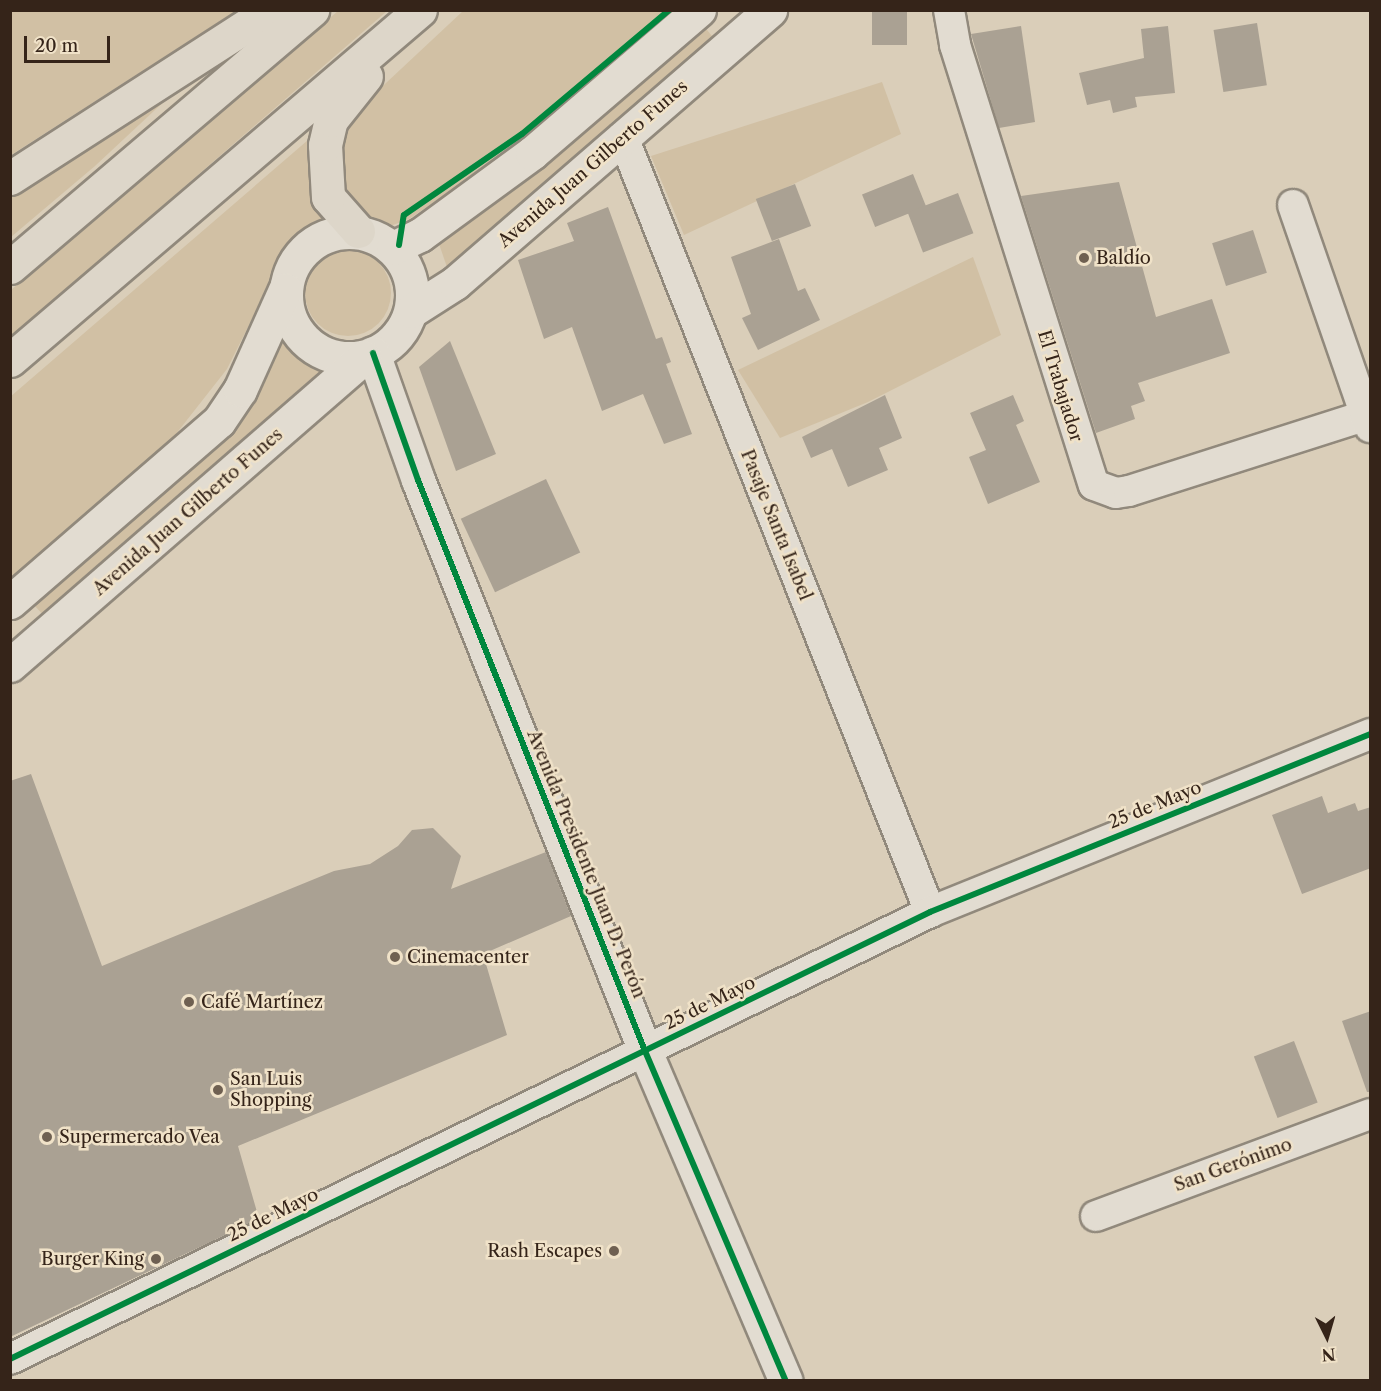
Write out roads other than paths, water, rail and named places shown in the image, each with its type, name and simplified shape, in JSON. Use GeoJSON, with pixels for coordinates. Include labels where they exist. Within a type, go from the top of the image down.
{"type":"FeatureCollection","features":[{"type":"Feature","properties":{"kind":"highway"},"geometry":{"type":"LineString","coordinates":[[10,178],[272,10]]}},
{"type":"Feature","properties":{"kind":"highway"},"geometry":{"type":"LineString","coordinates":[[10,267],[312,10]]}},
{"type":"Feature","properties":{"kind":"highway"},"geometry":{"type":"LineString","coordinates":[[10,360],[420,10]]}},
{"type":"Feature","properties":{"kind":"highway"},"geometry":{"type":"LineString","coordinates":[[358,231],[328,197],[323,176],[331,120],[347,95],[431,10]]}},
{"type":"Feature","properties":{"kind":"street"},"geometry":{"type":"LineString","coordinates":[[393,248],[420,235],[531,153],[699,10]]}},
{"type":"Feature","properties":{"kind":"street","name":"Avenida Juan Gilberto Funes"},"geometry":{"type":"LineString","coordinates":[[411,311],[455,283],[770,10]]}},
{"type":"Feature","properties":{"kind":"street","name":"El Trabajador"},"geometry":{"type":"LineString","coordinates":[[950,10],[973,102],[1094,485],[1116,493],[1129,490],[1369,421]]}},
{"type":"Feature","properties":{"kind":"street","name":"Pasaje Santa Isabel"},"geometry":{"type":"LineString","coordinates":[[623,137],[930,912]]}},
{"type":"Feature","properties":{"kind":"street"},"geometry":{"type":"LineString","coordinates":[[1293,205],[1369,421]]}},
{"type":"Feature","properties":{"kind":"street"},"geometry":{"type":"LineString","coordinates":[[10,602],[219,421],[240,390],[301,252],[317,239],[358,231],[393,248],[410,277],[411,311],[395,339],[369,355],[325,354],[307,344],[286,310],[285,290]]}},
{"type":"Feature","properties":{"kind":"street","name":"Avenida Juan Gilberto Funes"},"geometry":{"type":"LineString","coordinates":[[10,665],[369,355]]}},
{"type":"Feature","properties":{"kind":"street","name":"Avenida Presidente Juan D. Perón"},"geometry":{"type":"LineString","coordinates":[[369,355],[645,1051],[785,1380]]}},
{"type":"Feature","properties":{"kind":"street"},"geometry":{"type":"LineString","coordinates":[[10,618],[35,644]]}},
{"type":"Feature","properties":{"kind":"street","name":"25 de Mayo"},"geometry":{"type":"LineString","coordinates":[[10,1359],[930,912],[1371,735]]}},
{"type":"Feature","properties":{"kind":"street","name":"San Gerónimo"},"geometry":{"type":"LineString","coordinates":[[1096,1216],[1371,1114]]}},
{"type":"Feature","properties":{"kind":"place","name":"Baldío"},"geometry":{"type":"Point","coordinates":[1084,258]}},
{"type":"Feature","properties":{"kind":"place","name":"Cinemacenter"},"geometry":{"type":"Point","coordinates":[395,957]}},
{"type":"Feature","properties":{"kind":"place","name":"Café Martínez"},"geometry":{"type":"Point","coordinates":[189,1002]}},
{"type":"Feature","properties":{"kind":"place","name":"San Luis Shopping"},"geometry":{"type":"Point","coordinates":[218,1090]}},
{"type":"Feature","properties":{"kind":"place","name":"Supermercado Vea"},"geometry":{"type":"Point","coordinates":[47,1137]}},
{"type":"Feature","properties":{"kind":"place","name":"Rash Escapes"},"geometry":{"type":"Point","coordinates":[614,1251]}},
{"type":"Feature","properties":{"kind":"place","name":"Burger King"},"geometry":{"type":"Point","coordinates":[156,1259]}}]}
